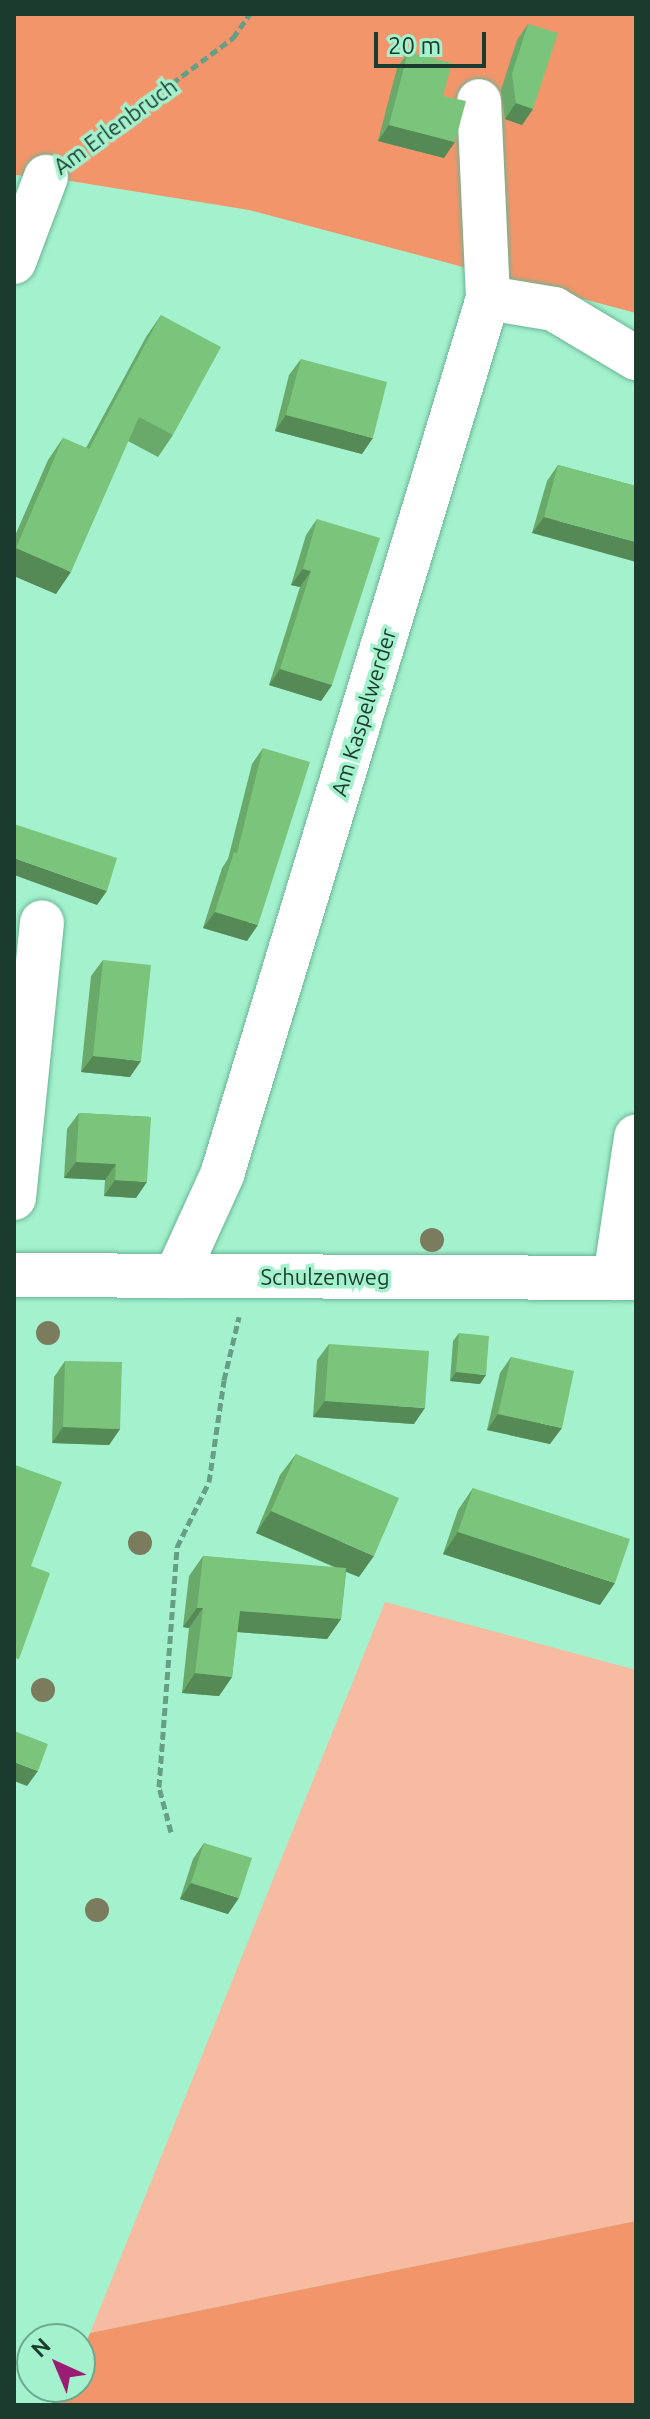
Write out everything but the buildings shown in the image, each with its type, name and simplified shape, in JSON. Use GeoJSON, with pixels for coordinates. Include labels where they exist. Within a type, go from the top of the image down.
{"type":"FeatureCollection","features":[{"type":"Feature","properties":{"kind":"street","name":"Am Kaspelwerder"},"geometry":{"type":"LineString","coordinates":[[176,1276],[222,1175],[488,298],[479,101]]}},
{"type":"Feature","properties":{"kind":"street","name":"Am Erlenbruch"},"geometry":{"type":"LineString","coordinates":[[14,262],[46,177]]}},
{"type":"Feature","properties":{"kind":"street"},"geometry":{"type":"LineString","coordinates":[[488,298],[554,309],[636,358]]}},
{"type":"Feature","properties":{"kind":"street"},"geometry":{"type":"LineString","coordinates":[[14,1198],[42,922]]}},
{"type":"Feature","properties":{"kind":"street"},"geometry":{"type":"LineString","coordinates":[[626,1278],[636,1137]]}},
{"type":"Feature","properties":{"kind":"street","name":"Schulzenweg"},"geometry":{"type":"LineString","coordinates":[[14,1275],[626,1278]]}},
{"type":"Feature","properties":{"kind":"path","name":"Am Erlenbruch"},"geometry":{"type":"LineString","coordinates":[[46,177],[233,38],[250,14]]}},
{"type":"Feature","properties":{"kind":"path"},"geometry":{"type":"LineString","coordinates":[[171,1832],[159,1787],[177,1547],[209,1482],[224,1380],[248,1277]]}},
{"type":"Feature","properties":{"kind":"shaded area"},"geometry":{"type":"Polygon","coordinates":[[[14,14],[636,14],[636,313],[249,210],[46,177],[14,175],[14,14]]]}},
{"type":"Feature","properties":{"kind":"shaded area"},"geometry":{"type":"Polygon","coordinates":[[[385,1602],[636,1670],[636,2221],[96,2332],[94,2323],[385,1602]]]}},
{"type":"Feature","properties":{"kind":"shaded area"},"geometry":{"type":"Polygon","coordinates":[[[636,2221],[636,2405],[49,2405],[96,2403],[96,2332],[636,2221]]]}}]}
